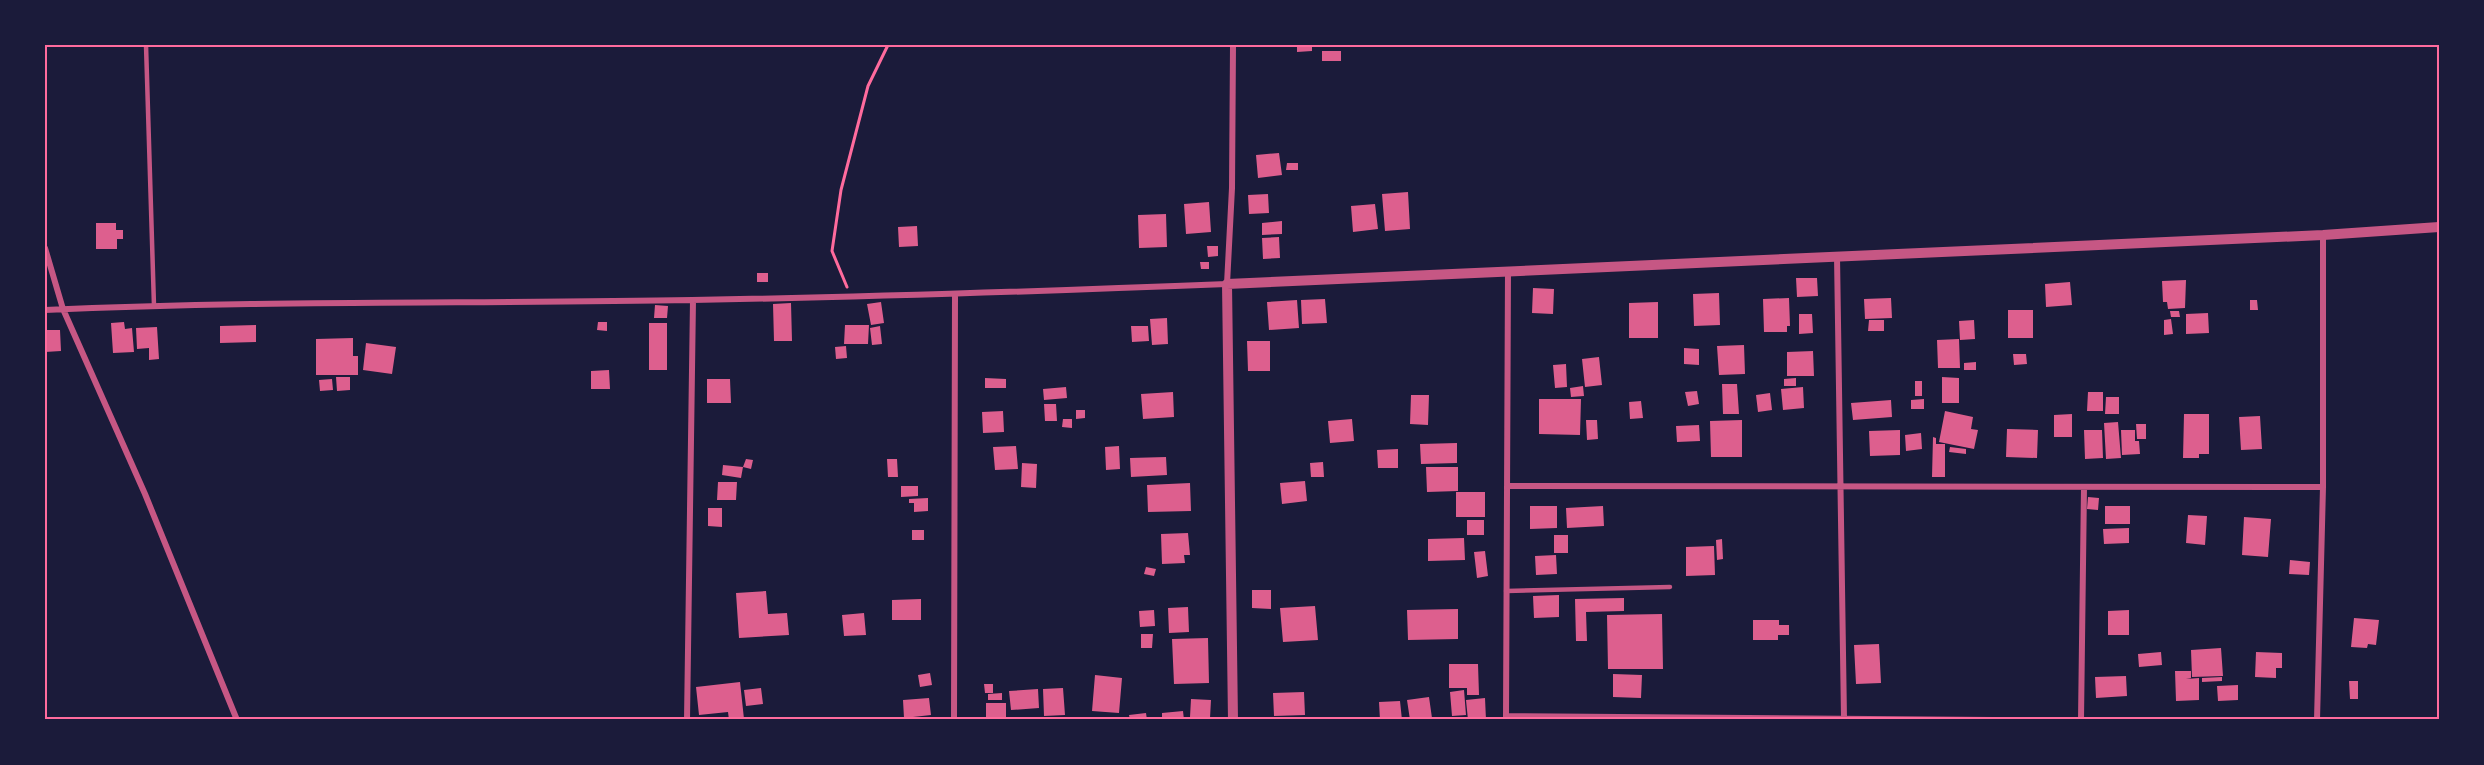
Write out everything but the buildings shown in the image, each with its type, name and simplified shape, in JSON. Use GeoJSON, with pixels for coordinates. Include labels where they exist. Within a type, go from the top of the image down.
{"type":"FeatureCollection","features":[{"type":"Feature","properties":{"kind":"street"},"geometry":{"type":"LineString","coordinates":[[1233,45],[1232,188],[1227,284],[1233,720]]}},
{"type":"Feature","properties":{"kind":"street"},"geometry":{"type":"LineString","coordinates":[[45,310],[154,306],[693,300],[955,294],[2323,235],[2439,226]]}},
{"type":"Feature","properties":{"kind":"street"},"geometry":{"type":"LineString","coordinates":[[2317,720],[2323,487],[2323,235]]}},
{"type":"Feature","properties":{"kind":"street"},"geometry":{"type":"LineString","coordinates":[[45,248],[63,309],[145,494],[237,720]]}},
{"type":"Feature","properties":{"kind":"street"},"geometry":{"type":"LineString","coordinates":[[1837,256],[1844,718]]}},
{"type":"Feature","properties":{"kind":"street"},"geometry":{"type":"LineString","coordinates":[[1509,271],[1506,718],[1993,720]]}},
{"type":"Feature","properties":{"kind":"street"},"geometry":{"type":"LineString","coordinates":[[954,720],[955,294]]}},
{"type":"Feature","properties":{"kind":"street"},"geometry":{"type":"LineString","coordinates":[[687,720],[693,300]]}},
{"type":"Feature","properties":{"kind":"street"},"geometry":{"type":"LineString","coordinates":[[1507,486],[2323,487]]}},
{"type":"Feature","properties":{"kind":"street"},"geometry":{"type":"LineString","coordinates":[[2081,720],[2084,487]]}},
{"type":"Feature","properties":{"kind":"lane"},"geometry":{"type":"LineString","coordinates":[[146,45],[154,306]]}},
{"type":"Feature","properties":{"kind":"lane"},"geometry":{"type":"LineString","coordinates":[[1506,591],[1670,587]]}},
{"type":"Feature","properties":{"kind":"path"},"geometry":{"type":"LineString","coordinates":[[850,297],[832,251],[841,190],[868,86],[888,45]]}}]}
